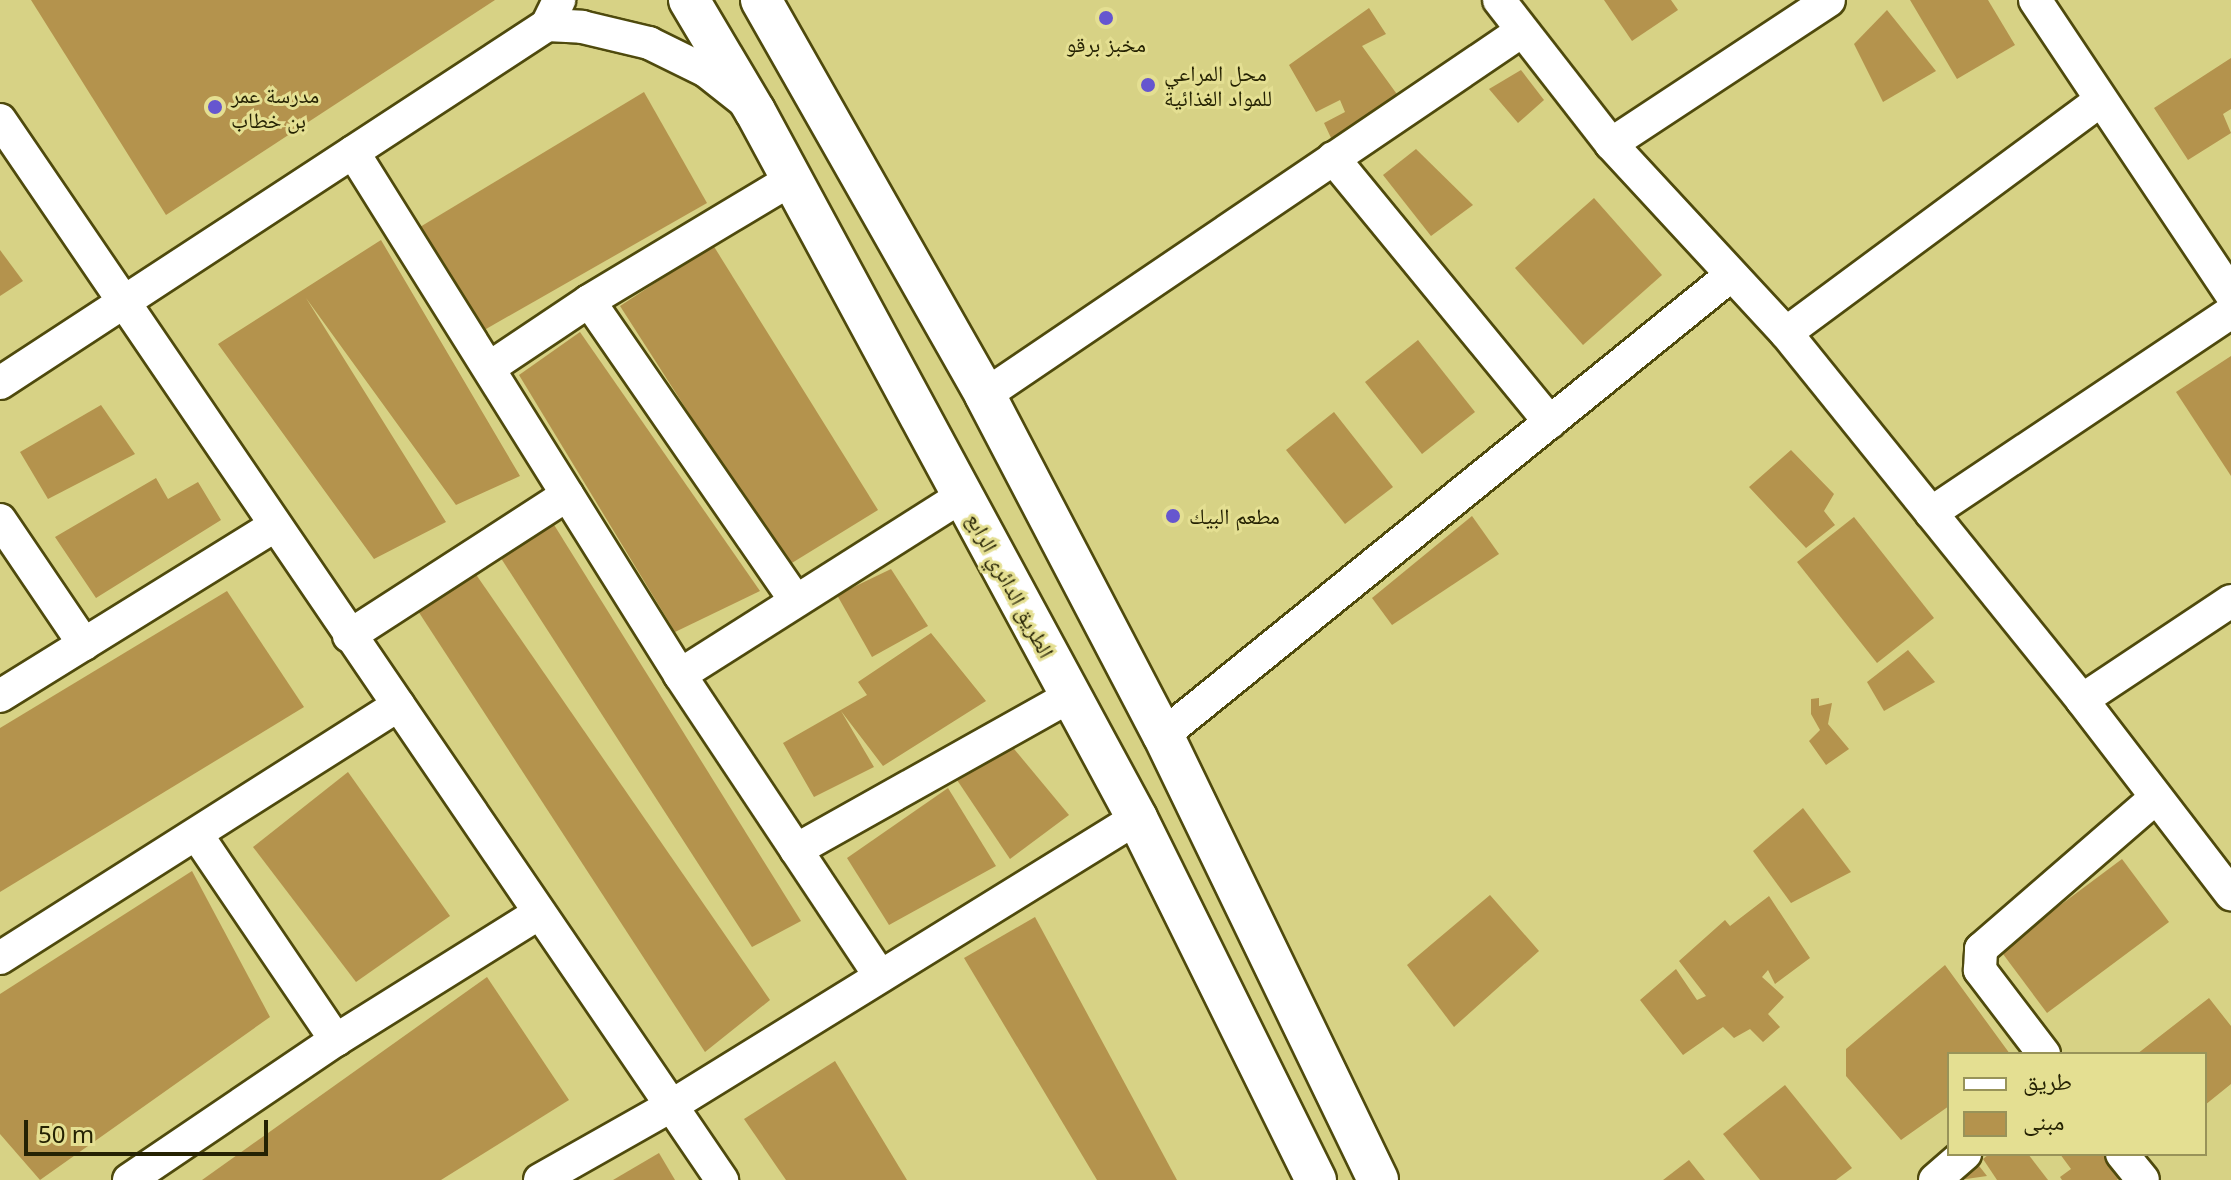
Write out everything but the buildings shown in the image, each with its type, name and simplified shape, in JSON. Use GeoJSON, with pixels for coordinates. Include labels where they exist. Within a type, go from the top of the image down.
{"type":"FeatureCollection","features":[{"type":"Feature","properties":{"kind":"main road","name":"الطريق الدائري الرابع"},"geometry":{"type":"LineString","coordinates":[[689,0],[755,111],[1137,818],[1316,1180]]}},
{"type":"Feature","properties":{"kind":"main road"},"geometry":{"type":"LineString","coordinates":[[761,0],[985,395],[1163,735],[1378,1180]]}},
{"type":"Feature","properties":{"kind":"street"},"geometry":{"type":"LineString","coordinates":[[783,0],[788,49]]}},
{"type":"Feature","properties":{"kind":"street"},"geometry":{"type":"LineString","coordinates":[[1499,0],[1611,144],[1786,333],[2082,700],[2154,799],[2231,894]]}},
{"type":"Feature","properties":{"kind":"street"},"geometry":{"type":"LineString","coordinates":[[1611,144],[1829,0]]}},
{"type":"Feature","properties":{"kind":"street"},"geometry":{"type":"LineString","coordinates":[[2035,0],[2231,294]]}},
{"type":"Feature","properties":{"kind":"street"},"geometry":{"type":"LineString","coordinates":[[0,383],[353,152],[553,12],[582,27],[649,43],[706,71],[755,111]]}},
{"type":"Feature","properties":{"kind":"street"},"geometry":{"type":"LineString","coordinates":[[985,395],[1522,31]]}},
{"type":"Feature","properties":{"kind":"street"},"geometry":{"type":"LineString","coordinates":[[1786,333],[2100,101]]}},
{"type":"Feature","properties":{"kind":"street"},"geometry":{"type":"LineString","coordinates":[[0,120],[722,1180]]}},
{"type":"Feature","properties":{"kind":"street"},"geometry":{"type":"LineString","coordinates":[[353,152],[680,675],[879,975]]}},
{"type":"Feature","properties":{"kind":"street"},"geometry":{"type":"LineString","coordinates":[[1333,158],[1550,422]]}},
{"type":"Feature","properties":{"kind":"street"},"geometry":{"type":"LineString","coordinates":[[489,368],[589,301],[792,179]]}},
{"type":"Feature","properties":{"kind":"street"},"geometry":{"type":"LineString","coordinates":[[1163,735],[1730,276]]}},
{"type":"Feature","properties":{"kind":"street"},"geometry":{"type":"LineString","coordinates":[[589,301],[795,600]]}},
{"type":"Feature","properties":{"kind":"street"},"geometry":{"type":"LineString","coordinates":[[1931,513],[2231,312]]}},
{"type":"Feature","properties":{"kind":"street"},"geometry":{"type":"LineString","coordinates":[[349,636],[567,495]]}},
{"type":"Feature","properties":{"kind":"street"},"geometry":{"type":"LineString","coordinates":[[680,675],[962,496]]}},
{"type":"Feature","properties":{"kind":"street"},"geometry":{"type":"LineString","coordinates":[[0,520],[84,644]]}},
{"type":"Feature","properties":{"kind":"street"},"geometry":{"type":"LineString","coordinates":[[0,696],[274,526]]}},
{"type":"Feature","properties":{"kind":"street"},"geometry":{"type":"LineString","coordinates":[[2082,700],[2231,601]]}},
{"type":"Feature","properties":{"kind":"street"},"geometry":{"type":"LineString","coordinates":[[796,850],[1070,696]]}},
{"type":"Feature","properties":{"kind":"street"},"geometry":{"type":"LineString","coordinates":[[0,958],[398,705]]}},
{"type":"Feature","properties":{"kind":"street"},"geometry":{"type":"LineString","coordinates":[[2042,1052],[1980,970],[1981,949],[2154,799]]}},
{"type":"Feature","properties":{"kind":"street"},"geometry":{"type":"LineString","coordinates":[[540,1180],[671,1106],[1137,818]]}},
{"type":"Feature","properties":{"kind":"street"},"geometry":{"type":"LineString","coordinates":[[197,835],[336,1040]]}},
{"type":"Feature","properties":{"kind":"street"},"geometry":{"type":"LineString","coordinates":[[129,1180],[336,1040],[539,913]]}},
{"type":"Feature","properties":{"kind":"street"},"geometry":{"type":"LineString","coordinates":[[1935,1180],[1963,1156]]}},
{"type":"Feature","properties":{"kind":"street"},"geometry":{"type":"LineString","coordinates":[[2124,1156],[2143,1180]]}},
{"type":"Feature","properties":{"kind":"place","name":"مخبز برقو"},"geometry":{"type":"Point","coordinates":[1106,18]}},
{"type":"Feature","properties":{"kind":"place","name":"محل المراعي للمواد الغذائية"},"geometry":{"type":"Point","coordinates":[1148,85]}},
{"type":"Feature","properties":{"kind":"place","name":"مدرسة عمر بن خطاب"},"geometry":{"type":"Point","coordinates":[215,107]}},
{"type":"Feature","properties":{"kind":"place","name":"مطعم البيك"},"geometry":{"type":"Point","coordinates":[1173,516]}}]}
